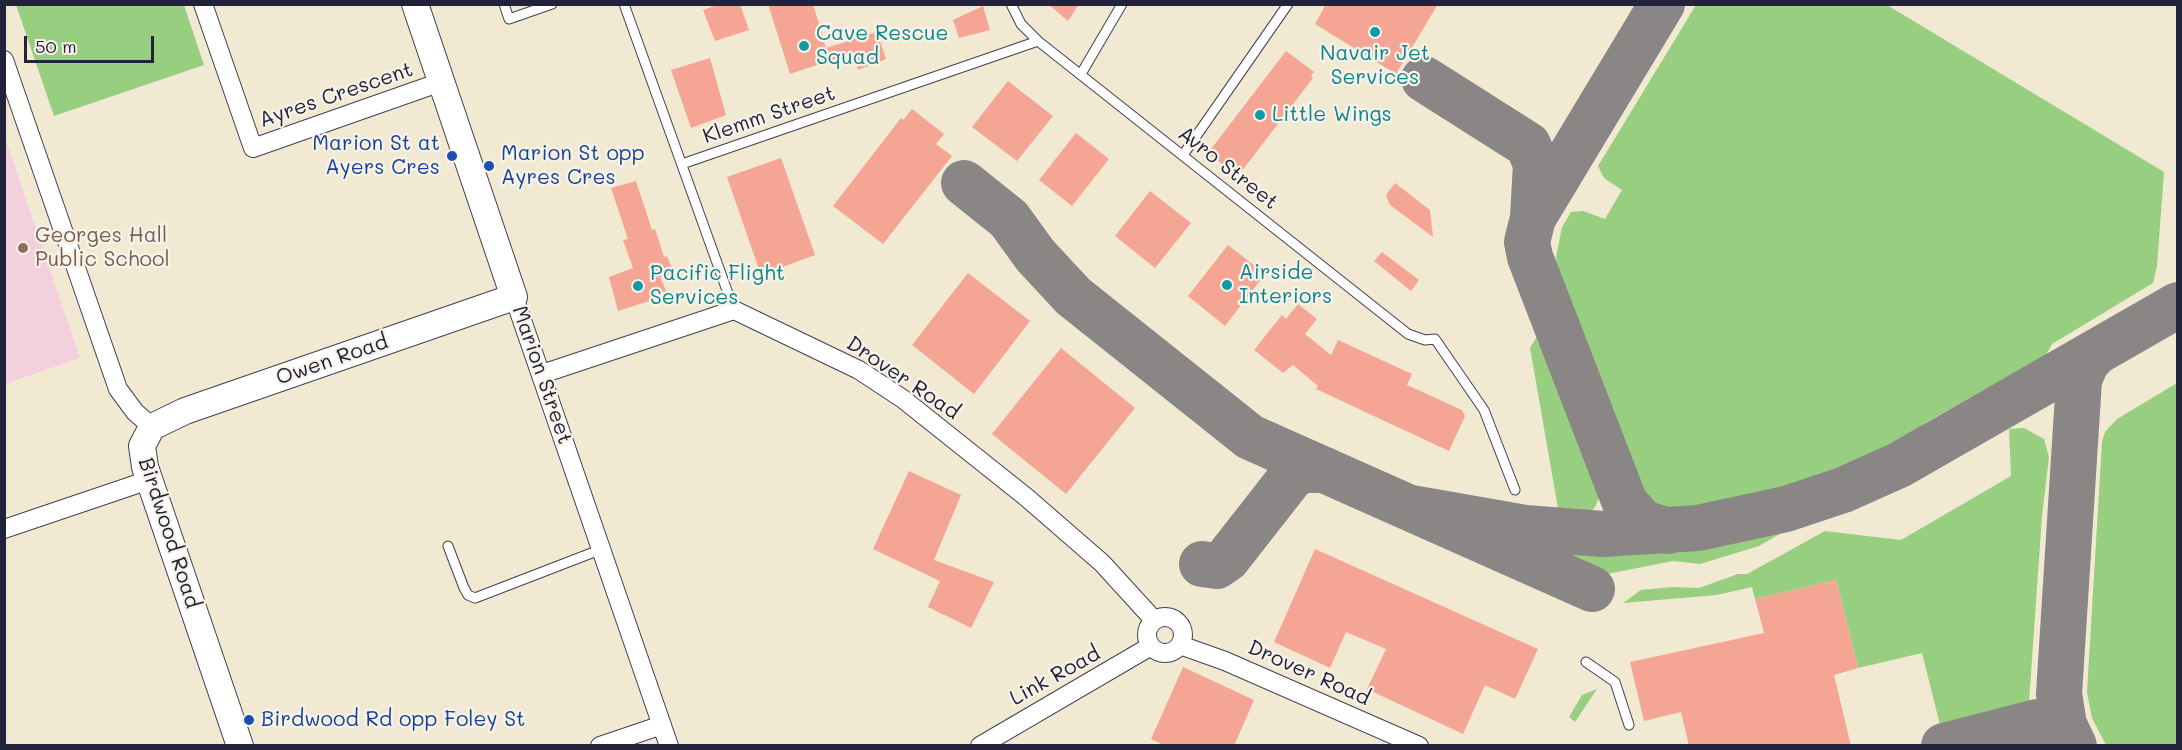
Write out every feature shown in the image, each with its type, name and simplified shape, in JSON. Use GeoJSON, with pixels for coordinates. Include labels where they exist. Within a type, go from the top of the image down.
{"type":"FeatureCollection","features":[{"type":"Feature","properties":{"kind":"main road","name":"Marion Street"},"geometry":{"type":"LineString","coordinates":[[414,4],[514,297]]}},
{"type":"Feature","properties":{"kind":"main road","name":"Owen Road"},"geometry":{"type":"LineString","coordinates":[[152,427],[185,411],[514,297]]}},
{"type":"Feature","properties":{"kind":"main road","name":"Birdwood Road"},"geometry":{"type":"LineString","coordinates":[[152,427],[142,446],[149,480],[240,746]]}},
{"type":"Feature","properties":{"kind":"street","name":"Ayres Crescent"},"geometry":{"type":"LineString","coordinates":[[202,4],[253,148],[441,82]]}},
{"type":"Feature","properties":{"kind":"street","name":"Birdwood Road"},"geometry":{"type":"LineString","coordinates":[[4,60],[118,388],[135,412],[152,427]]}},
{"type":"Feature","properties":{"kind":"street","name":"Marion Street"},"geometry":{"type":"LineString","coordinates":[[514,297],[669,746]]}},
{"type":"Feature","properties":{"kind":"street"},"geometry":{"type":"LineString","coordinates":[[542,374],[734,310]]}},
{"type":"Feature","properties":{"kind":"street","name":"Drover Road"},"geometry":{"type":"LineString","coordinates":[[734,310],[859,370],[903,399],[1017,490],[1102,563],[1154,620]]}},
{"type":"Feature","properties":{"kind":"street"},"geometry":{"type":"LineString","coordinates":[[4,529],[149,480]]}},
{"type":"Feature","properties":{"kind":"street"},"geometry":{"type":"LineString","coordinates":[[1166,616],[1177,621],[1183,632],[1180,645],[1166,652],[1151,646],[1148,629],[1154,620],[1166,616]]}},
{"type":"Feature","properties":{"kind":"street","name":"Drover Road"},"geometry":{"type":"LineString","coordinates":[[1180,645],[1225,661],[1419,746]]}},
{"type":"Feature","properties":{"kind":"street","name":"Link Road"},"geometry":{"type":"LineString","coordinates":[[980,746],[1151,646]]}},
{"type":"Feature","properties":{"kind":"street"},"geometry":{"type":"LineString","coordinates":[[600,746],[662,725]]}},
{"type":"Feature","properties":{"kind":"lane"},"geometry":{"type":"LineString","coordinates":[[504,4],[509,19],[552,4]]}},
{"type":"Feature","properties":{"kind":"lane"},"geometry":{"type":"LineString","coordinates":[[624,4],[734,310]]}},
{"type":"Feature","properties":{"kind":"lane","name":"Avro Street"},"geometry":{"type":"LineString","coordinates":[[1011,4],[1021,24],[1038,41],[1408,334],[1425,340],[1436,339],[1484,410],[1515,490]]}},
{"type":"Feature","properties":{"kind":"lane"},"geometry":{"type":"LineString","coordinates":[[1081,74],[1122,4]]}},
{"type":"Feature","properties":{"kind":"lane"},"geometry":{"type":"LineString","coordinates":[[1184,155],[1288,4]]}},
{"type":"Feature","properties":{"kind":"lane","name":"Klemm Street"},"geometry":{"type":"LineString","coordinates":[[682,164],[1038,41]]}},
{"type":"Feature","properties":{"kind":"lane"},"geometry":{"type":"LineString","coordinates":[[448,546],[464,588],[468,595],[475,598],[602,549]]}},
{"type":"Feature","properties":{"kind":"lane"},"geometry":{"type":"LineString","coordinates":[[1586,662],[1615,682],[1629,725]]}},
{"type":"Feature","properties":{"kind":"shaded area","name":"Georges Hall Public School"},"geometry":{"type":"Polygon","coordinates":[[[5,138],[80,358],[4,384],[5,138]]]}},
{"type":"Feature","properties":{"kind":"green space"},"geometry":{"type":"Polygon","coordinates":[[[16,5],[184,5],[204,65],[54,116],[16,5]]]}},
{"type":"Feature","properties":{"kind":"green space"},"geometry":{"type":"Polygon","coordinates":[[[1696,5],[1887,5],[2164,172],[2157,266],[2153,283],[2052,344],[2046,355],[1925,423],[1914,439],[1888,453],[1813,483],[1737,504],[1684,513],[1665,513],[1655,509],[1642,493],[1558,277],[1556,257],[1562,227],[1571,212],[1583,211],[1605,219],[1622,190],[1604,178],[1598,166],[1696,5]]]}},
{"type":"Feature","properties":{"kind":"green space"},"geometry":{"type":"Polygon","coordinates":[[[1538,335],[1542,337],[1599,486],[1599,498],[1595,507],[1588,514],[1574,518],[1563,516],[1558,508],[1530,348],[1538,335]]]}},
{"type":"Feature","properties":{"kind":"green space"},"geometry":{"type":"Polygon","coordinates":[[[2177,383],[2177,745],[2106,745],[2092,718],[2087,692],[2102,442],[2105,432],[2117,419],[2177,383]]]}},
{"type":"Feature","properties":{"kind":"green space"},"geometry":{"type":"Polygon","coordinates":[[[2024,428],[2044,439],[2049,457],[2042,516],[2029,702],[2020,714],[1946,732],[1941,729],[1922,653],[1858,668],[1836,580],[1755,599],[1752,587],[1717,595],[1623,603],[1641,590],[1673,587],[1699,588],[1738,574],[1747,574],[1825,531],[1901,540],[2011,476],[2009,429],[2024,428]]]}},
{"type":"Feature","properties":{"kind":"green space"},"geometry":{"type":"Polygon","coordinates":[[[1800,522],[1759,546],[1700,564],[1673,561],[1607,574],[1566,559],[1581,549],[1636,549],[1703,543],[1800,522]]]}},
{"type":"Feature","properties":{"kind":"green space"},"geometry":{"type":"Polygon","coordinates":[[[1597,689],[1575,722],[1569,717],[1582,695],[1597,689]]]}},
{"type":"Feature","properties":{"kind":"green space"},"geometry":{"type":"Polygon","coordinates":[[[2019,737],[2033,739],[2040,745],[1981,745],[2019,737]]]}},
{"type":"Feature","properties":{"kind":"building"},"geometry":{"type":"Polygon","coordinates":[[[720,4],[740,4],[749,30],[715,41],[703,10],[720,4]]]}},
{"type":"Feature","properties":{"kind":"building"},"geometry":{"type":"Polygon","coordinates":[[[768,4],[813,4],[826,48],[877,32],[886,59],[858,70],[853,53],[790,74],[768,4]]]}},
{"type":"Feature","properties":{"kind":"building"},"geometry":{"type":"Polygon","coordinates":[[[1048,4],[1079,4],[1068,21],[1048,4]]]}},
{"type":"Feature","properties":{"kind":"building","name":"Navair Jet Services"},"geometry":{"type":"Polygon","coordinates":[[[1326,4],[1438,4],[1396,74],[1315,24],[1326,4]]]}},
{"type":"Feature","properties":{"kind":"building"},"geometry":{"type":"Polygon","coordinates":[[[983,6],[990,30],[959,38],[953,20],[983,6]]]}},
{"type":"Feature","properties":{"kind":"building","name":"Little Wings"},"geometry":{"type":"Polygon","coordinates":[[[1286,51],[1314,72],[1311,76],[1313,78],[1238,176],[1208,153],[1286,51]]]}},
{"type":"Feature","properties":{"kind":"building"},"geometry":{"type":"Polygon","coordinates":[[[710,58],[726,115],[691,128],[671,70],[710,58]]]}},
{"type":"Feature","properties":{"kind":"building"},"geometry":{"type":"Polygon","coordinates":[[[1008,81],[1053,116],[1017,161],[972,127],[1008,81]]]}},
{"type":"Feature","properties":{"kind":"building"},"geometry":{"type":"Polygon","coordinates":[[[912,109],[944,134],[936,144],[952,156],[883,244],[833,206],[901,118],[903,120],[912,109]]]}},
{"type":"Feature","properties":{"kind":"building"},"geometry":{"type":"Polygon","coordinates":[[[1076,133],[1109,159],[1072,206],[1039,180],[1076,133]]]}},
{"type":"Feature","properties":{"kind":"building"},"geometry":{"type":"Polygon","coordinates":[[[781,158],[815,255],[761,275],[727,177],[781,158]]]}},
{"type":"Feature","properties":{"kind":"building"},"geometry":{"type":"Polygon","coordinates":[[[636,181],[652,230],[655,229],[664,257],[667,256],[674,273],[660,277],[668,295],[618,311],[609,277],[633,268],[623,240],[628,239],[611,188],[636,181]]]}},
{"type":"Feature","properties":{"kind":"building"},"geometry":{"type":"Polygon","coordinates":[[[1395,183],[1430,210],[1433,237],[1390,205],[1386,195],[1395,183]]]}},
{"type":"Feature","properties":{"kind":"building"},"geometry":{"type":"Polygon","coordinates":[[[1150,191],[1191,223],[1155,268],[1115,236],[1150,191]]]}},
{"type":"Feature","properties":{"kind":"building","name":"Airside Interiors"},"geometry":{"type":"Polygon","coordinates":[[[1228,245],[1265,274],[1225,326],[1188,296],[1228,245]]]}},
{"type":"Feature","properties":{"kind":"building"},"geometry":{"type":"Polygon","coordinates":[[[1382,252],[1419,280],[1411,291],[1374,261],[1382,252]]]}},
{"type":"Feature","properties":{"kind":"building"},"geometry":{"type":"Polygon","coordinates":[[[968,273],[1030,321],[974,394],[912,345],[968,273]]]}},
{"type":"Feature","properties":{"kind":"building"},"geometry":{"type":"Polygon","coordinates":[[[1298,304],[1317,319],[1305,334],[1331,355],[1338,340],[1412,374],[1407,385],[1462,410],[1465,416],[1449,451],[1316,389],[1318,386],[1293,365],[1283,373],[1254,350],[1282,315],[1286,319],[1298,304]]]}},
{"type":"Feature","properties":{"kind":"building"},"geometry":{"type":"Polygon","coordinates":[[[1061,348],[1135,408],[1066,494],[992,434],[1061,348]]]}},
{"type":"Feature","properties":{"kind":"building"},"geometry":{"type":"Polygon","coordinates":[[[909,471],[961,495],[934,560],[994,582],[971,628],[928,607],[940,581],[873,549],[909,471]]]}},
{"type":"Feature","properties":{"kind":"building"},"geometry":{"type":"Polygon","coordinates":[[[1315,549],[1538,649],[1515,699],[1485,685],[1463,734],[1367,689],[1386,649],[1346,632],[1330,668],[1274,642],[1315,549]]]}},
{"type":"Feature","properties":{"kind":"building"},"geometry":{"type":"Polygon","coordinates":[[[1836,580],[1858,668],[1834,675],[1851,746],[1689,746],[1681,712],[1644,721],[1630,662],[1764,633],[1755,599],[1836,580]]]}},
{"type":"Feature","properties":{"kind":"building"},"geometry":{"type":"Polygon","coordinates":[[[1183,667],[1254,700],[1234,746],[1166,746],[1151,739],[1183,667]]]}},
{"type":"Feature","properties":{"kind":"taxiway"},"geometry":{"type":"LineString","coordinates":[[1662,4],[1533,218],[1527,242],[1530,257],[1625,503],[1643,523],[1668,531]]}},
{"type":"Feature","properties":{"kind":"taxiway"},"geometry":{"type":"LineString","coordinates":[[1424,79],[1528,145],[1536,164],[1533,217]]}},
{"type":"Feature","properties":{"kind":"taxiway"},"geometry":{"type":"LineString","coordinates":[[964,183],[1009,219],[1035,255],[1073,296],[1250,437],[1592,589]]}},
{"type":"Feature","properties":{"kind":"taxiway"},"geometry":{"type":"LineString","coordinates":[[1411,508],[1525,528],[1603,534],[1698,528],[1786,509],[1843,490],[1899,465],[2178,305]]}},
{"type":"Feature","properties":{"kind":"taxiway"},"geometry":{"type":"LineString","coordinates":[[2074,746],[2064,725],[2059,694],[2079,380],[2086,363],[2096,352]]}},
{"type":"Feature","properties":{"kind":"taxiway"},"geometry":{"type":"LineString","coordinates":[[1202,564],[1217,566],[1227,559],[1292,476],[1303,470],[1325,470]]}},
{"type":"Feature","properties":{"kind":"taxiway"},"geometry":{"type":"LineString","coordinates":[[1944,746],[2037,722],[2056,725],[2068,734]]}},
{"type":"Feature","properties":{"kind":"place","name":"Navair Jet Services"},"geometry":{"type":"Point","coordinates":[1375,32]}},
{"type":"Feature","properties":{"kind":"place","name":"Cave Rescue Squad"},"geometry":{"type":"Point","coordinates":[804,46]}},
{"type":"Feature","properties":{"kind":"place","name":"Little Wings"},"geometry":{"type":"Point","coordinates":[1260,115]}},
{"type":"Feature","properties":{"kind":"place","name":"Marion St at Ayers Cres"},"geometry":{"type":"Point","coordinates":[452,156]}},
{"type":"Feature","properties":{"kind":"place","name":"Marion St opp Ayres Cres"},"geometry":{"type":"Point","coordinates":[489,166]}},
{"type":"Feature","properties":{"kind":"place","name":"Georges Hall Public School"},"geometry":{"type":"Point","coordinates":[23,248]}},
{"type":"Feature","properties":{"kind":"place","name":"Airside Interiors"},"geometry":{"type":"Point","coordinates":[1227,285]}},
{"type":"Feature","properties":{"kind":"place","name":"Pacific Flight Services"},"geometry":{"type":"Point","coordinates":[638,286]}},
{"type":"Feature","properties":{"kind":"place","name":"Birdwood Rd opp Foley St"},"geometry":{"type":"Point","coordinates":[249,720]}}]}
